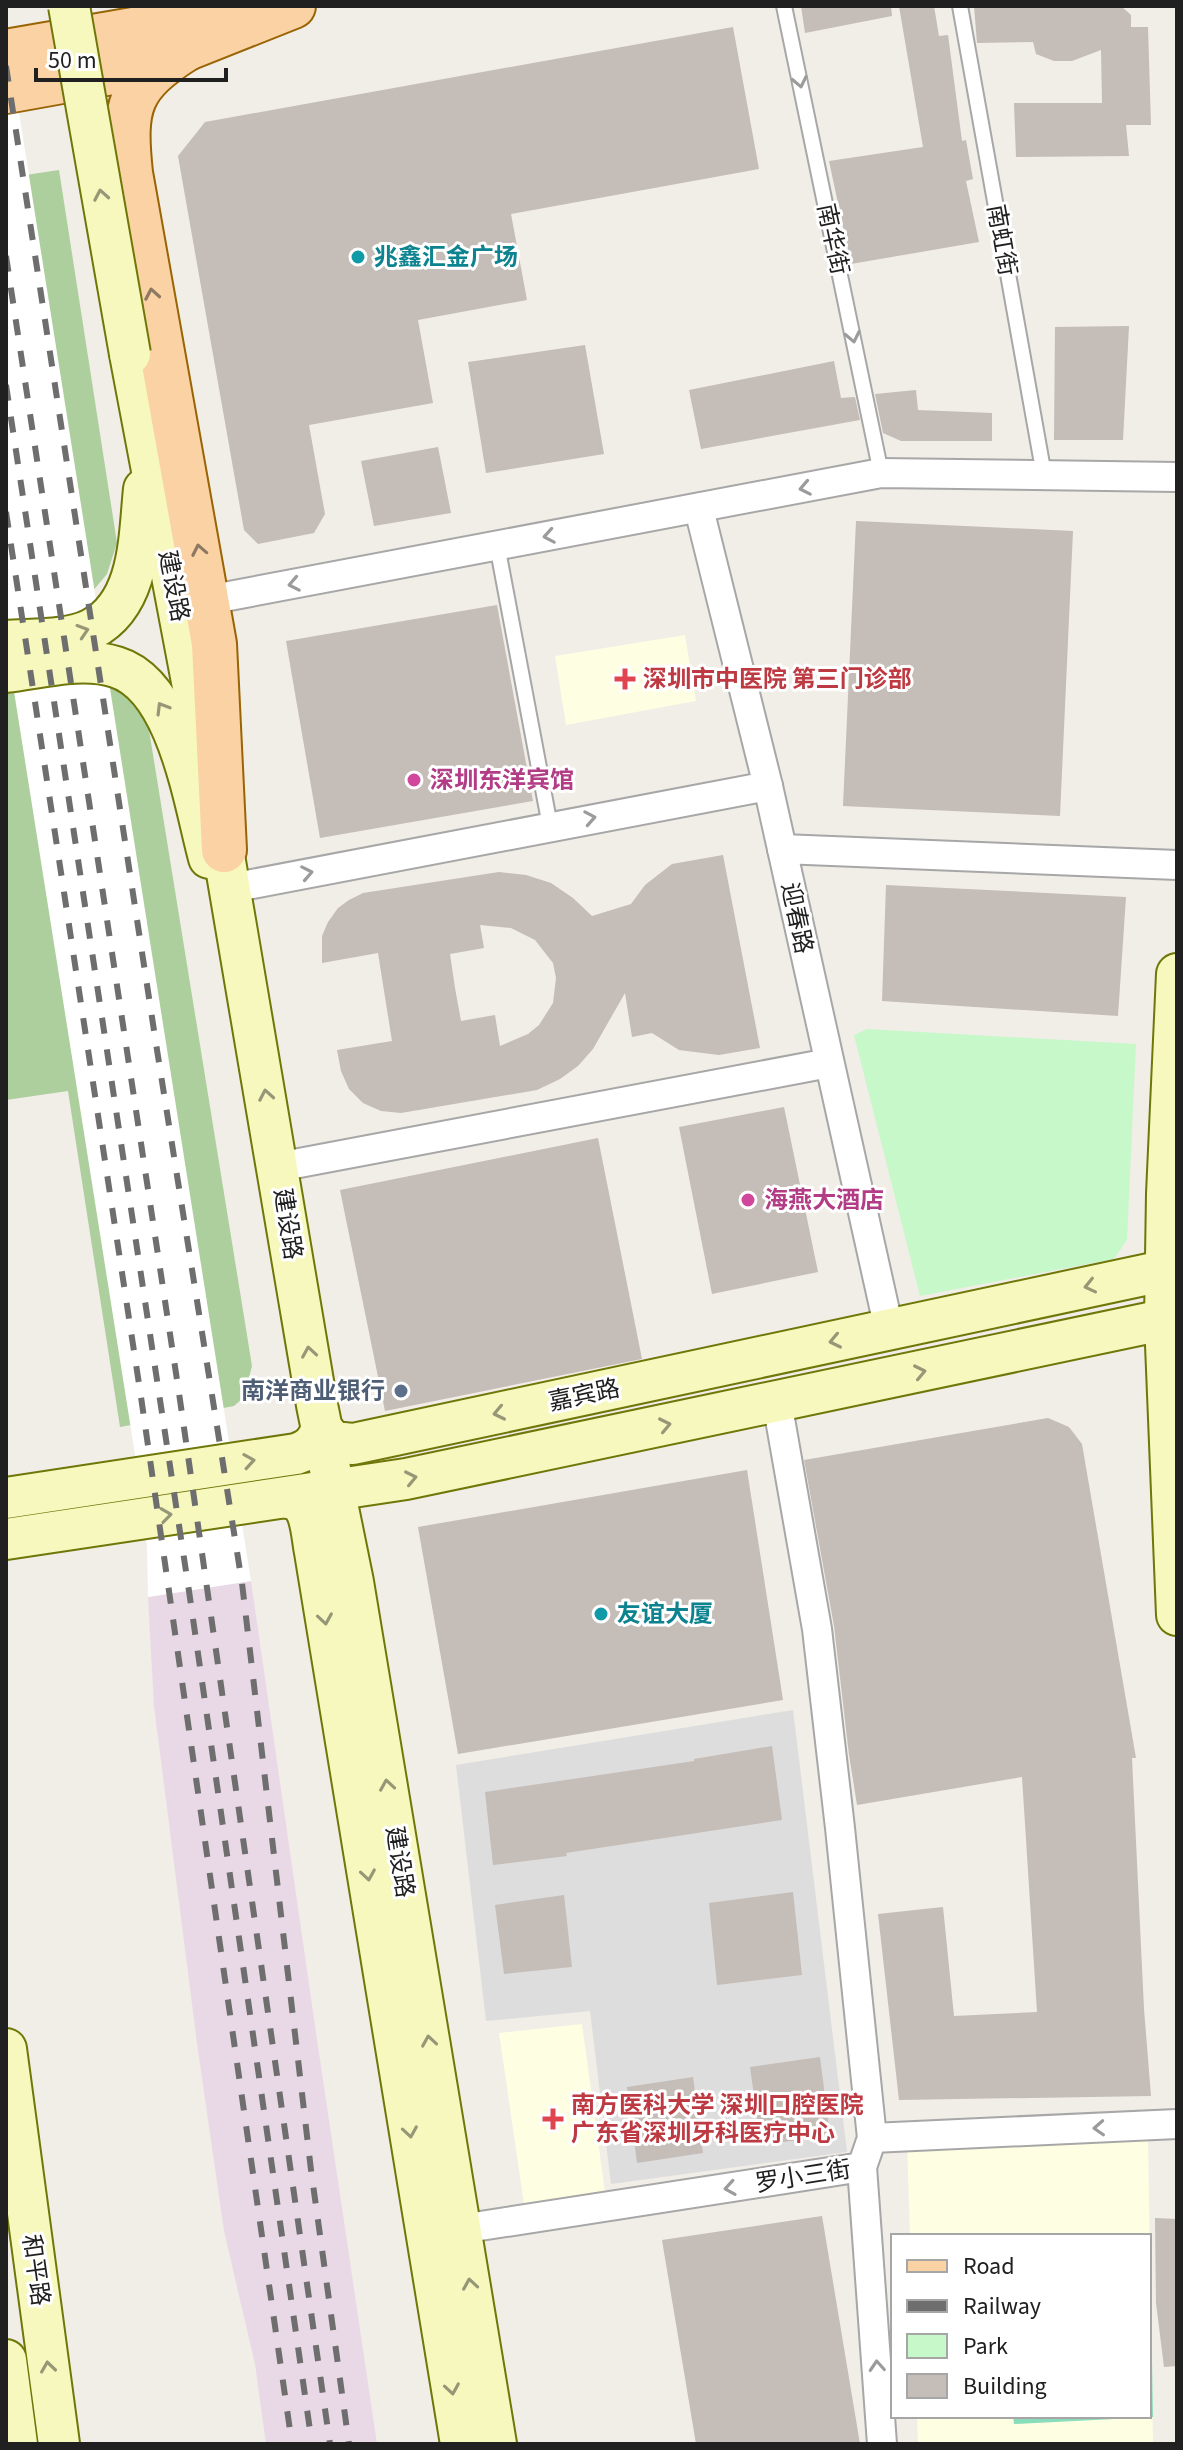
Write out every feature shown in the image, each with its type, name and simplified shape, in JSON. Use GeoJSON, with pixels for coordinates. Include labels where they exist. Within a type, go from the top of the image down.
{"type":"FeatureCollection","features":[{"type":"Feature","properties":{"kind":"main road","name":"建设路"},"geometry":{"type":"LineString","coordinates":[[69,6],[130,354],[240,941],[322,1429],[355,1597],[496,2444]]}},
{"type":"Feature","properties":{"kind":"main road"},"geometry":{"type":"LineString","coordinates":[[6,52],[273,6]]}},
{"type":"Feature","properties":{"kind":"main road"},"geometry":{"type":"LineString","coordinates":[[6,91],[123,70],[293,6]]}},
{"type":"Feature","properties":{"kind":"main road"},"geometry":{"type":"LineString","coordinates":[[187,48],[161,64],[132,99],[127,141],[130,173],[208,600],[217,676],[227,869]]}},
{"type":"Feature","properties":{"kind":"main road"},"geometry":{"type":"LineString","coordinates":[[6,641],[91,630],[114,614],[127,592],[134,571],[148,445]]}},
{"type":"Feature","properties":{"kind":"main road"},"geometry":{"type":"LineString","coordinates":[[6,672],[87,662],[116,667],[149,689],[165,710],[177,740],[216,883],[240,941]]}},
{"type":"Feature","properties":{"kind":"main road"},"geometry":{"type":"LineString","coordinates":[[1177,974],[1171,1269],[1177,1615]]}},
{"type":"Feature","properties":{"kind":"main road","name":"嘉宾路"},"geometry":{"type":"LineString","coordinates":[[322,1429],[333,1442],[353,1444],[1171,1269]]}},
{"type":"Feature","properties":{"kind":"main road","name":"嘉宾路"},"geometry":{"type":"LineString","coordinates":[[6,1564],[281,1512],[334,1491],[406,1479],[1171,1318]]}},
{"type":"Feature","properties":{"kind":"main road"},"geometry":{"type":"LineString","coordinates":[[6,1498],[296,1454],[315,1444],[322,1429]]}},
{"type":"Feature","properties":{"kind":"main road","name":"建设路"},"geometry":{"type":"LineString","coordinates":[[281,1512],[295,1498],[305,1508],[315,1552],[461,2444]]}},
{"type":"Feature","properties":{"kind":"main road","name":"嘉宾路"},"geometry":{"type":"LineString","coordinates":[[6,1539],[281,1512]]}},
{"type":"Feature","properties":{"kind":"main road","name":"和平路"},"geometry":{"type":"LineString","coordinates":[[6,2049],[59,2444]]}},
{"type":"Feature","properties":{"kind":"main road"},"geometry":{"type":"LineString","coordinates":[[6,2360],[17,2444]]}},
{"type":"Feature","properties":{"kind":"street"},"geometry":{"type":"LineString","coordinates":[[208,600],[881,473],[1177,477]]}},
{"type":"Feature","properties":{"kind":"street","name":"迎春路"},"geometry":{"type":"LineString","coordinates":[[699,509],[768,786],[889,1329]]}},
{"type":"Feature","properties":{"kind":"street"},"geometry":{"type":"LineString","coordinates":[[227,869],[550,826],[768,786]]}},
{"type":"Feature","properties":{"kind":"street"},"geometry":{"type":"LineString","coordinates":[[782,849],[1177,865]]}},
{"type":"Feature","properties":{"kind":"street"},"geometry":{"type":"LineString","coordinates":[[278,1167],[829,1063]]}},
{"type":"Feature","properties":{"kind":"street"},"geometry":{"type":"LineString","coordinates":[[777,1402],[817,1629],[872,2138]]}},
{"type":"Feature","properties":{"kind":"street","name":"罗小三街"},"geometry":{"type":"LineString","coordinates":[[461,2229],[862,2167],[872,2138],[1177,2124]]}},
{"type":"Feature","properties":{"kind":"street"},"geometry":{"type":"LineString","coordinates":[[862,2167],[882,2444]]}},
{"type":"Feature","properties":{"kind":"lane","name":"南华街"},"geometry":{"type":"LineString","coordinates":[[784,6],[881,473]]}},
{"type":"Feature","properties":{"kind":"lane","name":"南虹街"},"geometry":{"type":"LineString","coordinates":[[960,6],[1044,475]]}},
{"type":"Feature","properties":{"kind":"lane"},"geometry":{"type":"LineString","coordinates":[[497,545],[550,826]]}},
{"type":"Feature","properties":{"kind":"shaded area","name":"深圳市中医院 第三门诊部"},"geometry":{"type":"Polygon","coordinates":[[[685,635],[696,701],[566,725],[555,656],[685,635]]]}},
{"type":"Feature","properties":{"kind":"shaded area"},"geometry":{"type":"Polygon","coordinates":[[[251,1581],[377,2444],[266,2444],[255,2364],[224,2231],[154,1706],[148,1597],[251,1581]]]}},
{"type":"Feature","properties":{"kind":"shaded area"},"geometry":{"type":"Polygon","coordinates":[[[793,1710],[847,2152],[611,2184],[590,2011],[486,2021],[456,1765],[793,1710]]]}},
{"type":"Feature","properties":{"kind":"shaded area","name":"南方医科大学 深圳口腔医院 广东省深圳牙科医疗中心"},"geometry":{"type":"Polygon","coordinates":[[[582,2024],[607,2206],[526,2218],[499,2033],[582,2024]]]}},
{"type":"Feature","properties":{"kind":"shaded area"},"geometry":{"type":"Polygon","coordinates":[[[1148,2138],[1150,2234],[910,2234],[907,2142],[1148,2138]]]}},
{"type":"Feature","properties":{"kind":"shaded area"},"geometry":{"type":"Polygon","coordinates":[[[1151,2322],[1153,2444],[918,2444],[917,2418],[1151,2418],[1151,2322]]]}},
{"type":"Feature","properties":{"kind":"green space"},"geometry":{"type":"Polygon","coordinates":[[[59,170],[117,543],[107,574],[87,598],[6,178],[59,170]]]}},
{"type":"Feature","properties":{"kind":"green space"},"geometry":{"type":"Polygon","coordinates":[[[101,677],[140,704],[149,730],[252,1366],[244,1397],[234,1406],[120,1427],[68,1091],[6,1100],[6,688],[101,677]]]}},
{"type":"Feature","properties":{"kind":"green space"},"geometry":{"type":"Polygon","coordinates":[[[867,1029],[1136,1044],[1127,1240],[1114,1259],[920,1296],[854,1035],[867,1029]]]}},
{"type":"Feature","properties":{"kind":"green space"},"geometry":{"type":"Polygon","coordinates":[[[1151,2304],[1153,2417],[1151,2417],[1151,2304]]]}},
{"type":"Feature","properties":{"kind":"green space"},"geometry":{"type":"Polygon","coordinates":[[[1013,2418],[1133,2418],[1014,2424],[1013,2418]]]}},
{"type":"Feature","properties":{"kind":"pier"},"geometry":{"type":"Polygon","coordinates":[[[6,30],[251,1581],[148,1597],[147,1548],[140,1486],[6,641],[6,30]]]}},
{"type":"Feature","properties":{"kind":"building"},"geometry":{"type":"Polygon","coordinates":[[[801,6],[891,6],[892,16],[805,33],[801,6]]]}},
{"type":"Feature","properties":{"kind":"building"},"geometry":{"type":"Polygon","coordinates":[[[899,6],[934,6],[939,36],[948,35],[962,141],[966,140],[973,179],[966,181],[979,242],[851,264],[829,161],[923,147],[899,6]]]}},
{"type":"Feature","properties":{"kind":"building"},"geometry":{"type":"Polygon","coordinates":[[[974,6],[1121,6],[1131,15],[1131,27],[1148,27],[1151,125],[1126,125],[1129,156],[1016,157],[1014,103],[1102,103],[1101,50],[1072,61],[1054,61],[1036,54],[1033,42],[977,43],[974,6]]]}},
{"type":"Feature","properties":{"kind":"building","name":"兆鑫汇金广场"},"geometry":{"type":"Polygon","coordinates":[[[733,27],[759,169],[511,214],[527,300],[418,320],[433,403],[309,425],[325,514],[314,533],[258,544],[244,530],[178,156],[205,122],[733,27]]]}},
{"type":"Feature","properties":{"kind":"building"},"geometry":{"type":"Polygon","coordinates":[[[1129,326],[1123,440],[1054,440],[1055,327],[1129,326]]]}},
{"type":"Feature","properties":{"kind":"building"},"geometry":{"type":"Polygon","coordinates":[[[585,345],[604,454],[486,473],[468,362],[585,345]]]}},
{"type":"Feature","properties":{"kind":"building"},"geometry":{"type":"Polygon","coordinates":[[[834,361],[841,398],[855,397],[860,420],[701,449],[689,390],[834,361]]]}},
{"type":"Feature","properties":{"kind":"building"},"geometry":{"type":"Polygon","coordinates":[[[916,390],[918,410],[992,413],[992,441],[901,441],[883,433],[875,394],[916,390]]]}},
{"type":"Feature","properties":{"kind":"building"},"geometry":{"type":"Polygon","coordinates":[[[438,447],[451,513],[374,526],[361,461],[438,447]]]}},
{"type":"Feature","properties":{"kind":"building"},"geometry":{"type":"Polygon","coordinates":[[[856,521],[1073,531],[1060,816],[843,806],[856,521]]]}},
{"type":"Feature","properties":{"kind":"building"},"geometry":{"type":"Polygon","coordinates":[[[497,605],[533,801],[320,838],[286,641],[497,605]]]}},
{"type":"Feature","properties":{"kind":"building"},"geometry":{"type":"Polygon","coordinates":[[[723,855],[760,1048],[719,1055],[679,1050],[652,1033],[632,1037],[625,993],[593,1049],[578,1066],[537,1090],[401,1113],[381,1111],[363,1103],[349,1089],[337,1050],[392,1041],[378,953],[322,963],[322,936],[328,922],[338,908],[349,900],[363,893],[499,872],[526,875],[551,883],[592,916],[631,904],[645,885],[672,864],[723,855]],[[480,925],[484,948],[450,954],[461,1021],[495,1015],[500,1046],[528,1034],[539,1025],[553,1003],[556,978],[553,963],[535,940],[511,928],[480,925]]]}},
{"type":"Feature","properties":{"kind":"building"},"geometry":{"type":"Polygon","coordinates":[[[886,885],[1126,897],[1118,1016],[882,1001],[886,885]]]}},
{"type":"Feature","properties":{"kind":"building","name":"海燕大酒店"},"geometry":{"type":"Polygon","coordinates":[[[784,1107],[818,1272],[712,1294],[679,1127],[784,1107]]]}},
{"type":"Feature","properties":{"kind":"building"},"geometry":{"type":"Polygon","coordinates":[[[598,1138],[642,1359],[385,1411],[340,1190],[598,1138]]]}},
{"type":"Feature","properties":{"kind":"building"},"geometry":{"type":"Polygon","coordinates":[[[1048,1418],[1069,1427],[1082,1444],[1136,1758],[1132,1758],[1151,2096],[899,2100],[878,1914],[943,1907],[954,2016],[1037,2012],[1022,1777],[857,1805],[834,1626],[804,1460],[1048,1418]]]}},
{"type":"Feature","properties":{"kind":"building","name":"友谊大厦"},"geometry":{"type":"Polygon","coordinates":[[[747,1470],[783,1700],[458,1754],[418,1527],[747,1470]]]}},
{"type":"Feature","properties":{"kind":"building"},"geometry":{"type":"Polygon","coordinates":[[[772,1746],[782,1820],[566,1853],[567,1856],[493,1865],[485,1792],[694,1761],[772,1746]]]}},
{"type":"Feature","properties":{"kind":"building"},"geometry":{"type":"Polygon","coordinates":[[[793,1892],[802,1975],[717,1985],[709,1903],[793,1892]]]}},
{"type":"Feature","properties":{"kind":"building"},"geometry":{"type":"Polygon","coordinates":[[[564,1895],[572,1967],[504,1974],[495,1905],[564,1895]]]}},
{"type":"Feature","properties":{"kind":"building"},"geometry":{"type":"Polygon","coordinates":[[[820,2057],[830,2136],[761,2145],[750,2067],[820,2057]]]}},
{"type":"Feature","properties":{"kind":"building"},"geometry":{"type":"Polygon","coordinates":[[[693,2077],[703,2153],[637,2163],[627,2087],[693,2077]]]}},
{"type":"Feature","properties":{"kind":"building"},"geometry":{"type":"Polygon","coordinates":[[[822,2216],[860,2444],[696,2444],[662,2240],[822,2216]]]}},
{"type":"Feature","properties":{"kind":"building"},"geometry":{"type":"Polygon","coordinates":[[[1155,2218],[1177,2219],[1177,2366],[1164,2367],[1156,2303],[1155,2218]]]}},
{"type":"Feature","properties":{"kind":"railway"},"geometry":{"type":"LineString","coordinates":[[6,66],[242,1583],[311,2170],[349,2444]]}},
{"type":"Feature","properties":{"kind":"railway"},"geometry":{"type":"LineString","coordinates":[[6,256],[179,1393],[330,2444]]}},
{"type":"Feature","properties":{"kind":"railway"},"geometry":{"type":"LineString","coordinates":[[6,385],[189,1591],[312,2444]]}},
{"type":"Feature","properties":{"kind":"railway"},"geometry":{"type":"LineString","coordinates":[[6,512],[141,1397],[292,2444]]}},
{"type":"Feature","properties":{"kind":"place","name":"兆鑫汇金广场"},"geometry":{"type":"Point","coordinates":[358,257]}},
{"type":"Feature","properties":{"kind":"place","name":"深圳市中医院 第三门诊部"},"geometry":{"type":"Point","coordinates":[625,679]}},
{"type":"Feature","properties":{"kind":"place","name":"深圳东洋宾馆"},"geometry":{"type":"Point","coordinates":[414,780]}},
{"type":"Feature","properties":{"kind":"place","name":"海燕大酒店"},"geometry":{"type":"Point","coordinates":[748,1200]}},
{"type":"Feature","properties":{"kind":"place","name":"南洋商业银行"},"geometry":{"type":"Point","coordinates":[401,1391]}},
{"type":"Feature","properties":{"kind":"place","name":"友谊大厦"},"geometry":{"type":"Point","coordinates":[601,1614]}},
{"type":"Feature","properties":{"kind":"place","name":"南方医科大学 深圳口腔医院 广东省深圳牙科医疗中心"},"geometry":{"type":"Point","coordinates":[553,2119]}}]}
